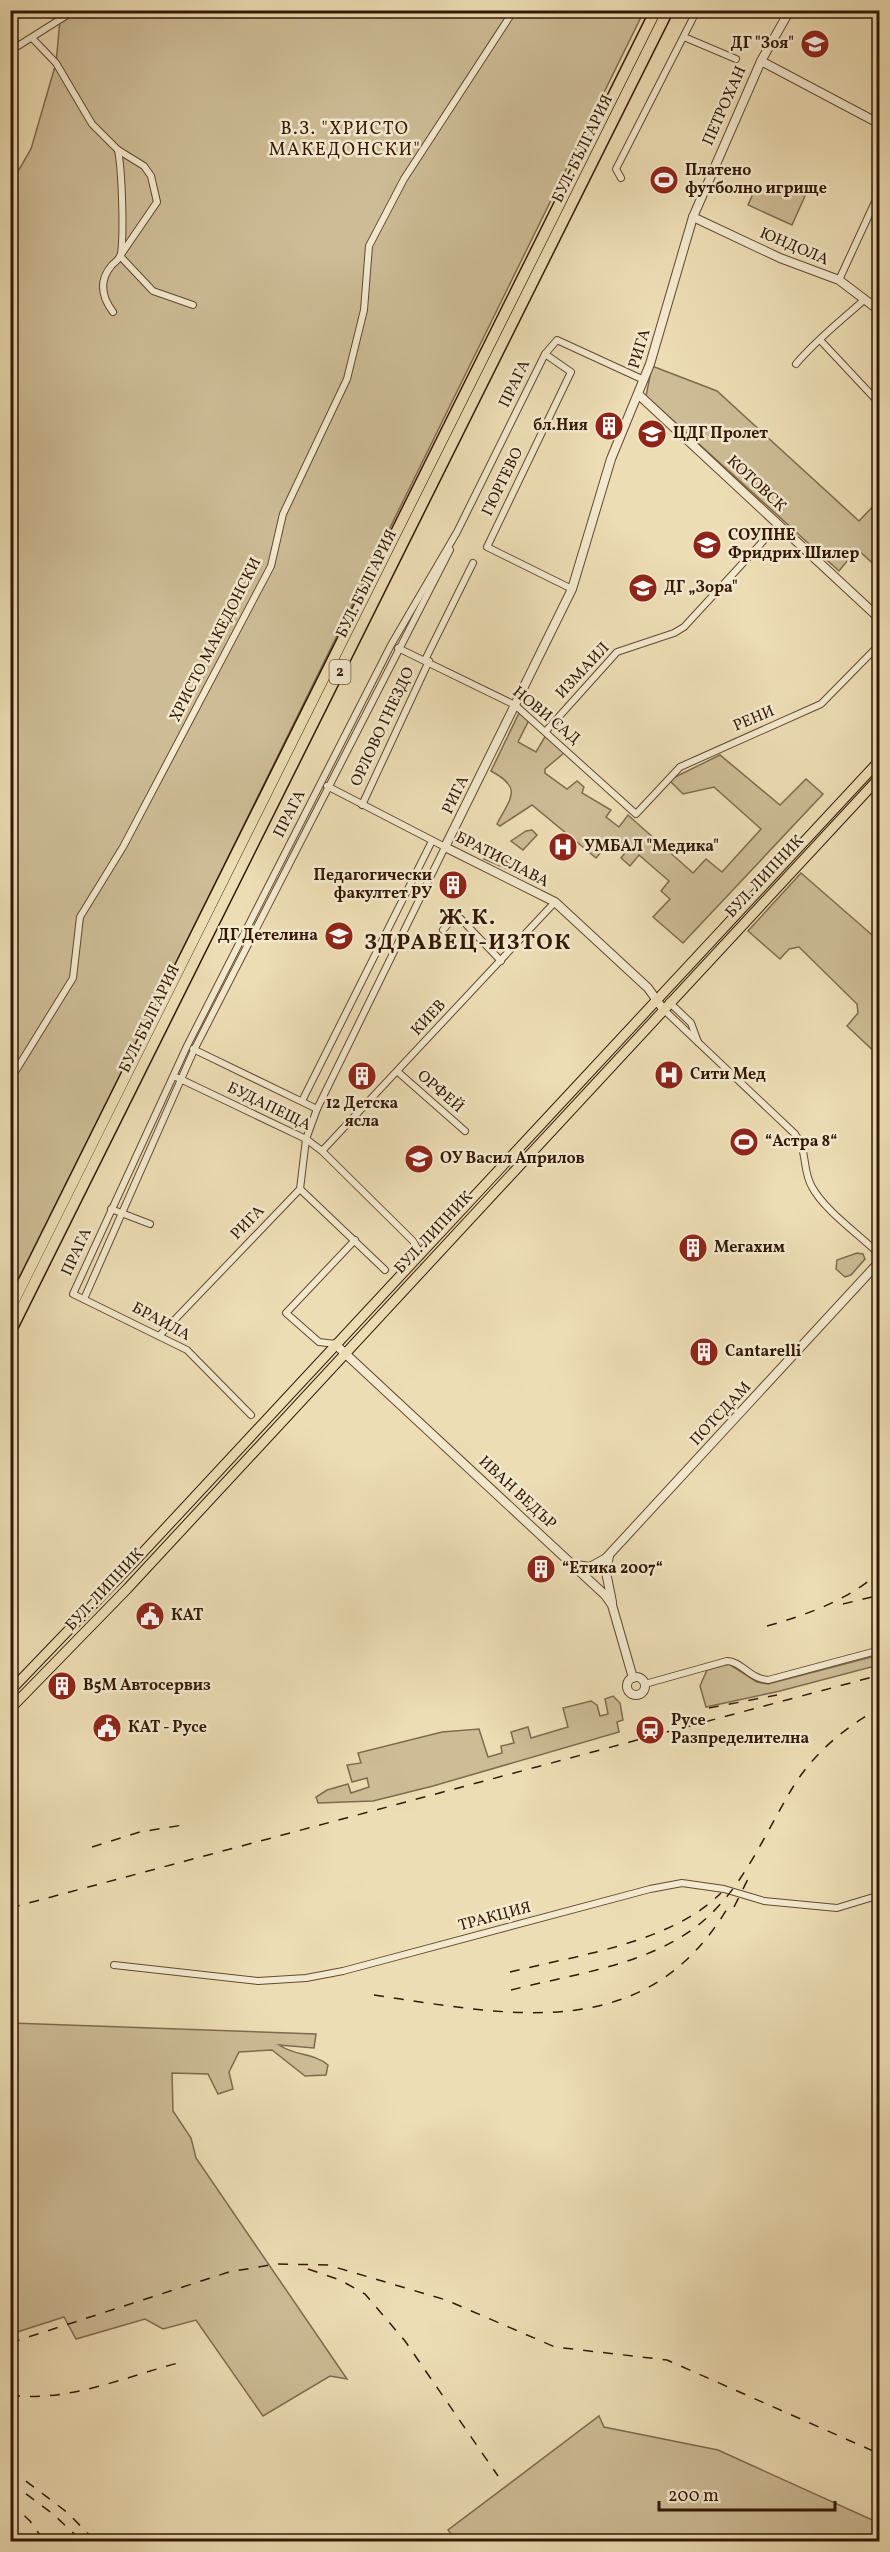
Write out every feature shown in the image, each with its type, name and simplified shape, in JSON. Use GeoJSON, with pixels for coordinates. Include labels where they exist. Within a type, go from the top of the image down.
{"type":"FeatureCollection","features":[{"type":"Feature","properties":{"kind":"highway","name":"БУЛ. БЪЛГАРИЯ"},"geometry":{"type":"LineString","coordinates":[[10,1309],[656,10]]}},
{"type":"Feature","properties":{"kind":"highway","name":"БУЛ. БЪЛГАРИЯ"},"geometry":{"type":"LineString","coordinates":[[10,1332],[668,10]]}},
{"type":"Feature","properties":{"kind":"main road","name":"БУЛ. ЛИПНИК"},"geometry":{"type":"LineString","coordinates":[[10,1691],[134,1562],[879,760]]}},
{"type":"Feature","properties":{"kind":"main road","name":"БУЛ. ЛИПНИК"},"geometry":{"type":"LineString","coordinates":[[10,1709],[144,1570],[879,777]]}},
{"type":"Feature","properties":{"kind":"main road"},"geometry":{"type":"LineString","coordinates":[[134,1562],[144,1570]]}},
{"type":"Feature","properties":{"kind":"street"},"geometry":{"type":"LineString","coordinates":[[10,51],[33,39],[75,10]]}},
{"type":"Feature","properties":{"kind":"street","name":"ХРИСТО МАКЕДОНСКИ"},"geometry":{"type":"LineString","coordinates":[[10,1080],[73,978],[80,917],[123,847],[271,566],[283,514],[347,379],[364,310],[369,246],[372,239],[404,179],[514,10]]}},
{"type":"Feature","properties":{"kind":"street"},"geometry":{"type":"LineString","coordinates":[[621,178],[616,169],[697,10]]}},
{"type":"Feature","properties":{"kind":"street","name":"ПЕТРОХАН"},"geometry":{"type":"LineString","coordinates":[[693,217],[761,61],[790,10]]}},
{"type":"Feature","properties":{"kind":"street"},"geometry":{"type":"LineString","coordinates":[[684,37],[736,59]]}},
{"type":"Feature","properties":{"kind":"street"},"geometry":{"type":"LineString","coordinates":[[33,39],[56,63],[92,124],[118,150],[144,166],[151,176],[157,202],[107,273],[103,289],[105,300],[113,312]]}},
{"type":"Feature","properties":{"kind":"street"},"geometry":{"type":"LineString","coordinates":[[761,61],[879,124]]}},
{"type":"Feature","properties":{"kind":"street"},"geometry":{"type":"LineString","coordinates":[[118,150],[120,256],[153,291],[193,305]]}},
{"type":"Feature","properties":{"kind":"street"},"geometry":{"type":"LineString","coordinates":[[839,280],[879,191]]}},
{"type":"Feature","properties":{"kind":"street","name":"ЮНДОЛА"},"geometry":{"type":"LineString","coordinates":[[693,217],[780,258],[839,280],[879,311]]}},
{"type":"Feature","properties":{"kind":"street","name":"РИГА"},"geometry":{"type":"LineString","coordinates":[[160,1335],[300,1189],[306,1139],[317,1109],[572,589],[611,459],[644,380],[693,217]]}},
{"type":"Feature","properties":{"kind":"street"},"geometry":{"type":"LineString","coordinates":[[796,364],[811,347],[865,299]]}},
{"type":"Feature","properties":{"kind":"street"},"geometry":{"type":"LineString","coordinates":[[545,354],[557,340],[644,380]]}},
{"type":"Feature","properties":{"kind":"street"},"geometry":{"type":"LineString","coordinates":[[820,341],[879,404]]}},
{"type":"Feature","properties":{"kind":"street","name":"ПРАГА"},"geometry":{"type":"LineString","coordinates":[[72,1294],[187,1046],[391,645],[458,532],[545,354]]}},
{"type":"Feature","properties":{"kind":"street","name":"ГЮРГЕВО"},"geometry":{"type":"LineString","coordinates":[[545,354],[571,372],[487,547],[572,589]]}},
{"type":"Feature","properties":{"kind":"street","name":"КОТОВСК"},"geometry":{"type":"LineString","coordinates":[[639,395],[879,619]]}},
{"type":"Feature","properties":{"kind":"street","name":"ИЗМАИЛ"},"geometry":{"type":"LineString","coordinates":[[546,731],[617,652],[674,633],[684,627],[778,524]]}},
{"type":"Feature","properties":{"kind":"street"},"geometry":{"type":"LineString","coordinates":[[84,1299],[194,1050],[458,532]]}},
{"type":"Feature","properties":{"kind":"street","name":"ОРЛОВО ГНЕЗДО"},"geometry":{"type":"LineString","coordinates":[[362,805],[473,563]]}},
{"type":"Feature","properties":{"kind":"street","name":"РЕНИ"},"geometry":{"type":"LineString","coordinates":[[636,814],[680,767],[821,704],[879,644]]}},
{"type":"Feature","properties":{"kind":"street","name":"НОВИ САД"},"geometry":{"type":"LineString","coordinates":[[391,645],[515,705],[636,814]]}},
{"type":"Feature","properties":{"kind":"street","name":"БРАТИСЛАВА"},"geometry":{"type":"LineString","coordinates":[[321,783],[555,902],[666,1005]]}},
{"type":"Feature","properties":{"kind":"street"},"geometry":{"type":"LineString","coordinates":[[302,1101],[432,840]]}},
{"type":"Feature","properties":{"kind":"street","name":"КИЕВ"},"geometry":{"type":"LineString","coordinates":[[322,1151],[555,902]]}},
{"type":"Feature","properties":{"kind":"street"},"geometry":{"type":"LineString","coordinates":[[443,930],[452,919],[460,918],[501,961]]}},
{"type":"Feature","properties":{"kind":"street"},"geometry":{"type":"LineString","coordinates":[[666,1005],[698,1043],[795,1134],[804,1150],[808,1179],[815,1193],[879,1254]]}},
{"type":"Feature","properties":{"kind":"street"},"geometry":{"type":"LineString","coordinates":[[187,1046],[317,1109]]}},
{"type":"Feature","properties":{"kind":"street","name":"ОРФЕЙ"},"geometry":{"type":"LineString","coordinates":[[398,1072],[465,1131]]}},
{"type":"Feature","properties":{"kind":"street","name":"БУДАПЕЩА"},"geometry":{"type":"LineString","coordinates":[[173,1076],[306,1139],[322,1151],[413,1241],[420,1253]]}},
{"type":"Feature","properties":{"kind":"street"},"geometry":{"type":"LineString","coordinates":[[300,1189],[385,1270]]}},
{"type":"Feature","properties":{"kind":"street"},"geometry":{"type":"LineString","coordinates":[[111,1209],[150,1224]]}},
{"type":"Feature","properties":{"kind":"street"},"geometry":{"type":"LineString","coordinates":[[335,1344],[319,1342],[286,1313],[355,1240]]}},
{"type":"Feature","properties":{"kind":"street","name":"ПОТСДАМ"},"geometry":{"type":"LineString","coordinates":[[574,1565],[592,1566],[610,1554],[879,1262]]}},
{"type":"Feature","properties":{"kind":"street","name":"БРАИЛА"},"geometry":{"type":"LineString","coordinates":[[72,1294],[187,1350],[251,1415]]}},
{"type":"Feature","properties":{"kind":"street","name":"ИВАН ВЕДЪР"},"geometry":{"type":"LineString","coordinates":[[335,1344],[574,1565],[612,1605],[633,1678]]}},
{"type":"Feature","properties":{"kind":"street"},"geometry":{"type":"LineString","coordinates":[[610,1554],[606,1572],[612,1605]]}},
{"type":"Feature","properties":{"kind":"street"},"geometry":{"type":"LineString","coordinates":[[645,1684],[639,1678],[633,1678],[627,1684],[632,1695],[640,1694],[645,1684],[727,1661],[734,1662],[758,1680],[768,1680],[879,1650]]}},
{"type":"Feature","properties":{"kind":"street","name":"ТРАКЦИЯ"},"geometry":{"type":"LineString","coordinates":[[114,1965],[258,1981],[306,1978],[343,1971],[650,1889],[682,1883],[724,1889],[764,1901],[837,1908],[879,1895]]}},
{"type":"Feature","properties":{"kind":"shaded area"},"geometry":{"type":"Polygon","coordinates":[[[75,10],[644,11],[11,1299],[10,185],[31,149],[56,63],[60,20],[75,10]]]}},
{"type":"Feature","properties":{"kind":"shaded area"},"geometry":{"type":"Polygon","coordinates":[[[778,184],[805,196],[792,225],[748,205],[757,185],[774,192],[778,184]]]}},
{"type":"Feature","properties":{"kind":"shaded area"},"geometry":{"type":"Polygon","coordinates":[[[652,366],[717,391],[859,521],[879,500],[879,569],[857,549],[839,571],[646,396],[652,366]]]}},
{"type":"Feature","properties":{"kind":"shaded area"},"geometry":{"type":"Polygon","coordinates":[[[519,713],[529,720],[518,742],[536,752],[546,735],[564,753],[545,769],[545,773],[567,789],[577,781],[584,787],[582,793],[611,810],[606,817],[619,827],[628,815],[693,873],[706,859],[722,872],[761,829],[714,787],[683,794],[669,780],[720,755],[780,805],[806,779],[823,794],[683,943],[653,917],[670,899],[661,891],[669,881],[639,855],[630,866],[621,858],[629,848],[620,841],[613,849],[608,844],[596,858],[532,805],[500,826],[497,824],[510,800],[511,788],[501,777],[491,771],[519,713]]]}},
{"type":"Feature","properties":{"kind":"shaded area"},"geometry":{"type":"Polygon","coordinates":[[[532,830],[537,835],[523,850],[511,841],[526,831],[532,830]]]}},
{"type":"Feature","properties":{"kind":"shaded area"},"geometry":{"type":"Polygon","coordinates":[[[491,847],[521,875],[484,859],[491,847]]]}},
{"type":"Feature","properties":{"kind":"shaded area"},"geometry":{"type":"Polygon","coordinates":[[[801,873],[879,941],[879,1056],[847,1026],[858,1013],[857,1004],[799,947],[789,949],[780,959],[748,931],[801,873]]]}},
{"type":"Feature","properties":{"kind":"shaded area"},"geometry":{"type":"Polygon","coordinates":[[[857,1253],[863,1254],[865,1259],[851,1275],[845,1277],[836,1269],[837,1260],[857,1253]]]}},
{"type":"Feature","properties":{"kind":"shaded area"},"geometry":{"type":"Polygon","coordinates":[[[879,1655],[879,1665],[780,1691],[706,1707],[700,1686],[707,1670],[729,1664],[757,1682],[768,1684],[879,1655]]]}},
{"type":"Feature","properties":{"kind":"shaded area"},"geometry":{"type":"Polygon","coordinates":[[[613,1696],[620,1703],[623,1720],[617,1722],[619,1732],[373,1801],[318,1803],[316,1797],[327,1790],[348,1784],[351,1793],[369,1787],[367,1778],[352,1782],[347,1765],[361,1763],[358,1753],[442,1732],[479,1729],[488,1757],[502,1753],[501,1746],[514,1743],[511,1732],[528,1727],[531,1738],[568,1727],[563,1708],[591,1701],[597,1705],[600,1716],[608,1714],[605,1699],[613,1696]]]}},
{"type":"Feature","properties":{"kind":"shaded area"},"geometry":{"type":"Polygon","coordinates":[[[11,2023],[316,2034],[314,2048],[279,2045],[323,2061],[328,2065],[326,2075],[305,2076],[272,2050],[239,2052],[229,2072],[233,2089],[218,2094],[208,2074],[172,2073],[173,2111],[191,2138],[196,2158],[347,2379],[330,2376],[263,2416],[196,2320],[163,2329],[145,2319],[76,2339],[64,2317],[11,2334],[11,2023]]]}},
{"type":"Feature","properties":{"kind":"shaded area"},"geometry":{"type":"Polygon","coordinates":[[[599,2416],[604,2427],[718,2450],[879,2523],[879,2541],[456,2541],[448,2530],[599,2416]]]}},
{"type":"Feature","properties":{"kind":"railway"},"geometry":{"type":"LineString","coordinates":[[767,1626],[798,1617],[840,1599],[880,1572]]}},
{"type":"Feature","properties":{"kind":"railway"},"geometry":{"type":"LineString","coordinates":[[843,1604],[880,1595]]}},
{"type":"Feature","properties":{"kind":"railway"},"geometry":{"type":"LineString","coordinates":[[10,1908],[880,1675]]}},
{"type":"Feature","properties":{"kind":"railway"},"geometry":{"type":"LineString","coordinates":[[709,1708],[777,1695]]}},
{"type":"Feature","properties":{"kind":"railway"},"geometry":{"type":"LineString","coordinates":[[511,1990],[585,1973],[636,1958],[682,1937],[702,1922],[717,1908],[742,1876],[801,1775],[831,1742],[880,1708]]}},
{"type":"Feature","properties":{"kind":"railway"},"geometry":{"type":"LineString","coordinates":[[92,1847],[140,1832],[183,1825]]}},
{"type":"Feature","properties":{"kind":"railway"},"geometry":{"type":"LineString","coordinates":[[734,1907],[750,1875]]}},
{"type":"Feature","properties":{"kind":"railway"},"geometry":{"type":"LineString","coordinates":[[510,1972],[593,1953],[650,1935],[700,1910],[721,1893]]}},
{"type":"Feature","properties":{"kind":"railway"},"geometry":{"type":"LineString","coordinates":[[374,1995],[425,2003],[526,2013],[573,2010],[618,2000],[660,1981],[698,1948],[731,1902]]}},
{"type":"Feature","properties":{"kind":"railway"},"geometry":{"type":"LineString","coordinates":[[10,2343],[229,2272],[276,2264],[328,2265],[446,2300],[555,2347],[667,2360],[880,2454]]}},
{"type":"Feature","properties":{"kind":"railway"},"geometry":{"type":"LineString","coordinates":[[308,2269],[340,2280],[365,2294],[405,2341],[498,2476]]}},
{"type":"Feature","properties":{"kind":"railway"},"geometry":{"type":"LineString","coordinates":[[10,2395],[31,2396],[74,2392],[178,2363]]}},
{"type":"Feature","properties":{"kind":"railway"},"geometry":{"type":"LineString","coordinates":[[10,2469],[68,2513],[96,2542]]}},
{"type":"Feature","properties":{"kind":"railway"},"geometry":{"type":"LineString","coordinates":[[10,2482],[53,2514],[83,2542]]}},
{"type":"Feature","properties":{"kind":"railway"},"geometry":{"type":"LineString","coordinates":[[10,2502],[30,2521],[45,2542]]}},
{"type":"Feature","properties":{"kind":"place","name":"ДГ \"Зоя\""},"geometry":{"type":"Point","coordinates":[815,44]}},
{"type":"Feature","properties":{"kind":"place","name":"Платено футболно игрище"},"geometry":{"type":"Point","coordinates":[664,180]}},
{"type":"Feature","properties":{"kind":"place","name":"бл.Ния"},"geometry":{"type":"Point","coordinates":[609,426]}},
{"type":"Feature","properties":{"kind":"place","name":"ЦДГ Пролет"},"geometry":{"type":"Point","coordinates":[652,434]}},
{"type":"Feature","properties":{"kind":"place","name":"СОУПНЕ Фридрих Шилер"},"geometry":{"type":"Point","coordinates":[707,545]}},
{"type":"Feature","properties":{"kind":"place","name":"ДГ „Зора\""},"geometry":{"type":"Point","coordinates":[643,588]}},
{"type":"Feature","properties":{"kind":"place","name":"УМБАЛ \"Медика\""},"geometry":{"type":"Point","coordinates":[563,847]}},
{"type":"Feature","properties":{"kind":"place","name":"Педагогически факултет РУ"},"geometry":{"type":"Point","coordinates":[453,885]}},
{"type":"Feature","properties":{"kind":"place","name":"ДГ Детелина"},"geometry":{"type":"Point","coordinates":[339,936]}},
{"type":"Feature","properties":{"kind":"place","name":"Сити Мед"},"geometry":{"type":"Point","coordinates":[669,1075]}},
{"type":"Feature","properties":{"kind":"place","name":"12 Детска ясла"},"geometry":{"type":"Point","coordinates":[362,1076]}},
{"type":"Feature","properties":{"kind":"place","name":"“Астра 8“"},"geometry":{"type":"Point","coordinates":[744,1142]}},
{"type":"Feature","properties":{"kind":"place","name":"ОУ Васил Априлов"},"geometry":{"type":"Point","coordinates":[419,1159]}},
{"type":"Feature","properties":{"kind":"place","name":"Мегахим"},"geometry":{"type":"Point","coordinates":[693,1248]}},
{"type":"Feature","properties":{"kind":"place","name":"Cantarelli"},"geometry":{"type":"Point","coordinates":[704,1352]}},
{"type":"Feature","properties":{"kind":"place","name":"“Етика 2007“"},"geometry":{"type":"Point","coordinates":[541,1569]}},
{"type":"Feature","properties":{"kind":"place","name":"КАТ"},"geometry":{"type":"Point","coordinates":[150,1616]}},
{"type":"Feature","properties":{"kind":"place","name":"В5М Автосервиз"},"geometry":{"type":"Point","coordinates":[62,1686]}},
{"type":"Feature","properties":{"kind":"place","name":"КАТ - Русе"},"geometry":{"type":"Point","coordinates":[107,1728]}},
{"type":"Feature","properties":{"kind":"place","name":"Русе Разпределителна"},"geometry":{"type":"Point","coordinates":[650,1730]}},
{"type":"Feature","properties":{"kind":"district","name":"В.З. \"ХРИСТО МАКЕДОНСКИ\""},"geometry":{"type":"Point","coordinates":[345,139]}},
{"type":"Feature","properties":{"kind":"district","name":"Ж.К. ЗДРАВЕЦ-ИЗТОК"},"geometry":{"type":"Point","coordinates":[468,930]}}]}
